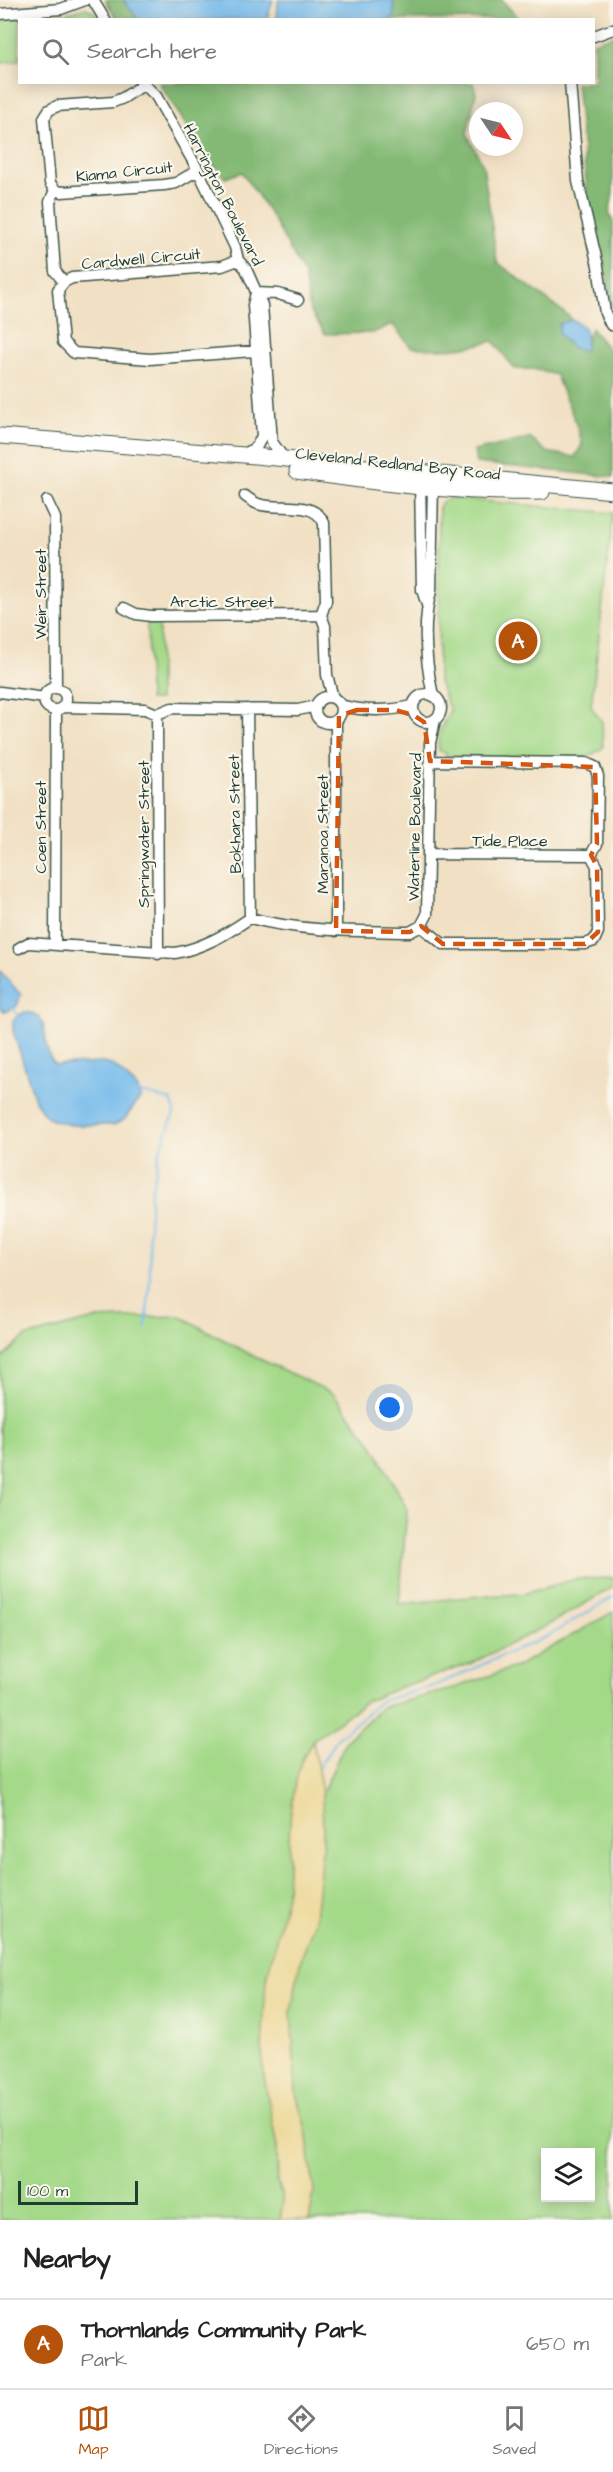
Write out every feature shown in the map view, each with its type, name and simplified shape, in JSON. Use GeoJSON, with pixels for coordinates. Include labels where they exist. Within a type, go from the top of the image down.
{"type":"FeatureCollection","features":[{"type":"Feature","properties":{"kind":"highway","name":"Cleveland Redland Bay Road"},"geometry":{"type":"LineString","coordinates":[[0,436],[244,455],[515,493],[607,490]]}},
{"type":"Feature","properties":{"kind":"highway","name":"Cleveland Redland Bay Road"},"geometry":{"type":"LineString","coordinates":[[194,452],[348,479],[427,479]]}},
{"type":"Feature","properties":{"kind":"street"},"geometry":{"type":"LineString","coordinates":[[0,14],[61,9],[85,0]]}},
{"type":"Feature","properties":{"kind":"street"},"geometry":{"type":"LineString","coordinates":[[93,0],[104,18]]}},
{"type":"Feature","properties":{"kind":"street"},"geometry":{"type":"LineString","coordinates":[[595,36],[613,30]]}},
{"type":"Feature","properties":{"kind":"street","name":"Harrington Boulevard"},"geometry":{"type":"LineString","coordinates":[[142,84],[156,96],[198,170],[236,247],[238,260],[246,269],[256,293],[253,305],[272,442],[285,460]]}},
{"type":"Feature","properties":{"kind":"street","name":"Kiama Circuit"},"geometry":{"type":"LineString","coordinates":[[142,84],[123,98],[113,102],[57,106],[49,110],[44,118],[50,183],[55,190],[62,192],[164,185],[176,183],[198,170]]}},
{"type":"Feature","properties":{"kind":"street"},"geometry":{"type":"LineString","coordinates":[[570,84],[578,181],[598,266],[604,314],[610,326]]}},
{"type":"Feature","properties":{"kind":"street"},"geometry":{"type":"LineString","coordinates":[[55,190],[50,202],[55,271],[64,282]]}},
{"type":"Feature","properties":{"kind":"street","name":"Cardwell Circuit"},"geometry":{"type":"LineString","coordinates":[[238,260],[222,266],[72,278],[64,282],[58,290],[63,342],[74,353],[150,359],[261,350]]}},
{"type":"Feature","properties":{"kind":"street"},"geometry":{"type":"LineString","coordinates":[[256,293],[278,294],[298,300]]}},
{"type":"Feature","properties":{"kind":"street","name":"Harrington Boulevard"},"geometry":{"type":"LineString","coordinates":[[244,455],[257,446],[262,436],[261,350]]}},
{"type":"Feature","properties":{"kind":"street"},"geometry":{"type":"LineString","coordinates":[[421,712],[427,667],[427,605],[431,591],[427,479]]}},
{"type":"Feature","properties":{"kind":"street"},"geometry":{"type":"LineString","coordinates":[[245,496],[258,504],[314,510],[321,516],[324,523],[326,601],[321,615],[325,626],[329,710]]}},
{"type":"Feature","properties":{"kind":"street","name":"Weir Street"},"geometry":{"type":"LineString","coordinates":[[47,501],[55,518],[61,691]]}},
{"type":"Feature","properties":{"kind":"street","name":"Arctic Street"},"geometry":{"type":"LineString","coordinates":[[124,608],[136,614],[151,616],[321,615]]}},
{"type":"Feature","properties":{"kind":"street"},"geometry":{"type":"LineString","coordinates":[[421,712],[426,694],[433,696],[427,667]]}},
{"type":"Feature","properties":{"kind":"street"},"geometry":{"type":"LineString","coordinates":[[59,708],[66,700],[61,691]]}},
{"type":"Feature","properties":{"kind":"street"},"geometry":{"type":"LineString","coordinates":[[87,707],[61,691],[47,692],[45,698],[46,705],[59,708],[145,709],[157,714],[171,708],[421,712]]}},
{"type":"Feature","properties":{"kind":"street"},"geometry":{"type":"LineString","coordinates":[[0,692],[45,698]]}},
{"type":"Feature","properties":{"kind":"street","name":"Waterline Boulevard"},"geometry":{"type":"LineString","coordinates":[[421,926],[428,915],[430,743],[421,712],[440,714],[441,705],[433,696]]}},
{"type":"Feature","properties":{"kind":"street","name":"Coen Street"},"geometry":{"type":"LineString","coordinates":[[55,944],[59,708]]}},
{"type":"Feature","properties":{"kind":"street","name":"Bokhara Street"},"geometry":{"type":"LineString","coordinates":[[247,709],[250,918]]}},
{"type":"Feature","properties":{"kind":"street","name":"Maranoa Street"},"geometry":{"type":"LineString","coordinates":[[329,710],[337,737],[336,931]]}},
{"type":"Feature","properties":{"kind":"street","name":"Springwater Street"},"geometry":{"type":"LineString","coordinates":[[157,714],[158,954]]}},
{"type":"Feature","properties":{"kind":"street"},"geometry":{"type":"LineString","coordinates":[[19,948],[28,942],[158,954],[190,951],[236,928],[250,918],[336,931],[410,932],[421,926],[443,944],[585,944],[594,941],[598,932],[597,866],[591,855],[597,844],[598,776],[592,764],[430,761]]}},
{"type":"Feature","properties":{"kind":"street","name":"Tide Place"},"geometry":{"type":"LineString","coordinates":[[429,854],[591,855]]}},
{"type":"Feature","properties":{"kind":"highlighted area"},"geometry":{"type":"Polygon","coordinates":[[[357,710],[396,710],[415,716],[424,722],[430,761],[595,767],[597,844],[591,855],[597,866],[598,932],[585,944],[443,944],[421,926],[410,932],[336,931],[339,716],[357,710]]]}},
{"type":"Feature","properties":{"kind":"green space"},"geometry":{"type":"Polygon","coordinates":[[[105,0],[123,0],[138,18],[116,18],[105,0]]]}},
{"type":"Feature","properties":{"kind":"green space"},"geometry":{"type":"Polygon","coordinates":[[[393,0],[502,0],[518,18],[391,18],[394,15],[393,0]]]}},
{"type":"Feature","properties":{"kind":"green space"},"geometry":{"type":"Polygon","coordinates":[[[86,8],[94,12],[98,18],[18,18],[18,61],[0,63],[0,19],[66,14],[86,8]]]}},
{"type":"Feature","properties":{"kind":"green space"},"geometry":{"type":"Polygon","coordinates":[[[613,35],[613,193],[609,214],[613,222],[613,309],[608,295],[606,271],[597,230],[588,200],[576,84],[595,84],[595,42],[613,35]]]}},
{"type":"Feature","properties":{"kind":"green space"},"geometry":{"type":"Polygon","coordinates":[[[160,84],[473,84],[476,93],[474,102],[469,102],[467,134],[469,156],[478,156],[483,165],[497,262],[570,317],[571,320],[568,323],[563,323],[563,336],[568,344],[585,345],[591,328],[613,355],[613,477],[476,463],[474,451],[530,438],[547,452],[575,457],[582,445],[556,375],[533,369],[515,369],[493,341],[452,348],[411,347],[392,324],[373,333],[325,334],[310,311],[304,275],[271,215],[242,172],[225,178],[205,155],[160,84]]]}},
{"type":"Feature","properties":{"kind":"green space"},"geometry":{"type":"Polygon","coordinates":[[[450,498],[613,513],[591,707],[602,722],[603,748],[588,757],[446,757],[446,753],[439,751],[438,740],[450,711],[438,679],[439,508],[442,502],[450,498]]]}},
{"type":"Feature","properties":{"kind":"green space"},"geometry":{"type":"Polygon","coordinates":[[[159,622],[159,700],[149,700],[147,623],[159,622]]]}},
{"type":"Feature","properties":{"kind":"green space"},"geometry":{"type":"Polygon","coordinates":[[[180,1316],[255,1357],[333,1393],[371,1442],[407,1509],[399,1604],[523,1594],[576,1579],[613,1578],[613,1587],[548,1625],[472,1663],[367,1701],[313,1740],[301,1761],[290,1821],[287,1895],[264,2018],[262,2049],[264,2076],[277,2147],[277,2181],[283,2201],[280,2220],[0,2220],[0,1360],[25,1337],[95,1319],[180,1316]]]}},
{"type":"Feature","properties":{"kind":"green space"},"geometry":{"type":"Polygon","coordinates":[[[613,1612],[613,2220],[309,2220],[314,2192],[306,2130],[296,2094],[291,2012],[300,1962],[315,1919],[323,1840],[322,1794],[346,1741],[382,1707],[445,1691],[518,1666],[613,1612]]]}},
{"type":"Feature","properties":{"kind":"sand"},"geometry":{"type":"Polygon","coordinates":[[[313,1740],[322,1794],[323,1840],[315,1920],[300,1962],[291,2012],[296,2094],[306,2130],[314,2192],[309,2220],[280,2220],[283,2201],[278,2181],[277,2147],[264,2076],[262,2049],[266,1981],[287,1895],[290,1821],[295,1785],[301,1762],[313,1740]]]}},
{"type":"Feature","properties":{"kind":"water"},"geometry":{"type":"Polygon","coordinates":[[[123,0],[273,0],[267,18],[137,18],[123,0]]]}},
{"type":"Feature","properties":{"kind":"water"},"geometry":{"type":"Polygon","coordinates":[[[278,0],[393,0],[394,15],[391,18],[277,18],[278,0]]]}},
{"type":"Feature","properties":{"kind":"water"},"geometry":{"type":"Polygon","coordinates":[[[571,320],[577,322],[586,331],[585,349],[582,351],[572,347],[559,335],[559,324],[571,320]]]}},
{"type":"Feature","properties":{"kind":"water"},"geometry":{"type":"Polygon","coordinates":[[[0,971],[21,995],[17,1006],[6,1012],[0,1009],[0,971]]]}},
{"type":"Feature","properties":{"kind":"water"},"geometry":{"type":"Polygon","coordinates":[[[24,1012],[40,1018],[47,1050],[56,1065],[104,1063],[114,1066],[137,1087],[141,1097],[124,1120],[114,1125],[71,1125],[52,1120],[43,1113],[35,1100],[13,1031],[13,1020],[24,1012]]]}},
{"type":"Feature","properties":{"kind":"waterway"},"geometry":{"type":"LineString","coordinates":[[14,1008],[19,1019]]}},
{"type":"Feature","properties":{"kind":"waterway"},"geometry":{"type":"LineString","coordinates":[[137,1092],[171,1100],[175,1111],[160,1150],[151,1192],[150,1279],[146,1328]]}},
{"type":"Feature","properties":{"kind":"waterway"},"geometry":{"type":"LineString","coordinates":[[319,1767],[337,1739],[381,1701],[431,1687],[548,1636],[613,1597]]}},
{"type":"Feature","properties":{"kind":"place","name":"Thornlands Community Park"},"geometry":{"type":"Point","coordinates":[518,641]}}]}
